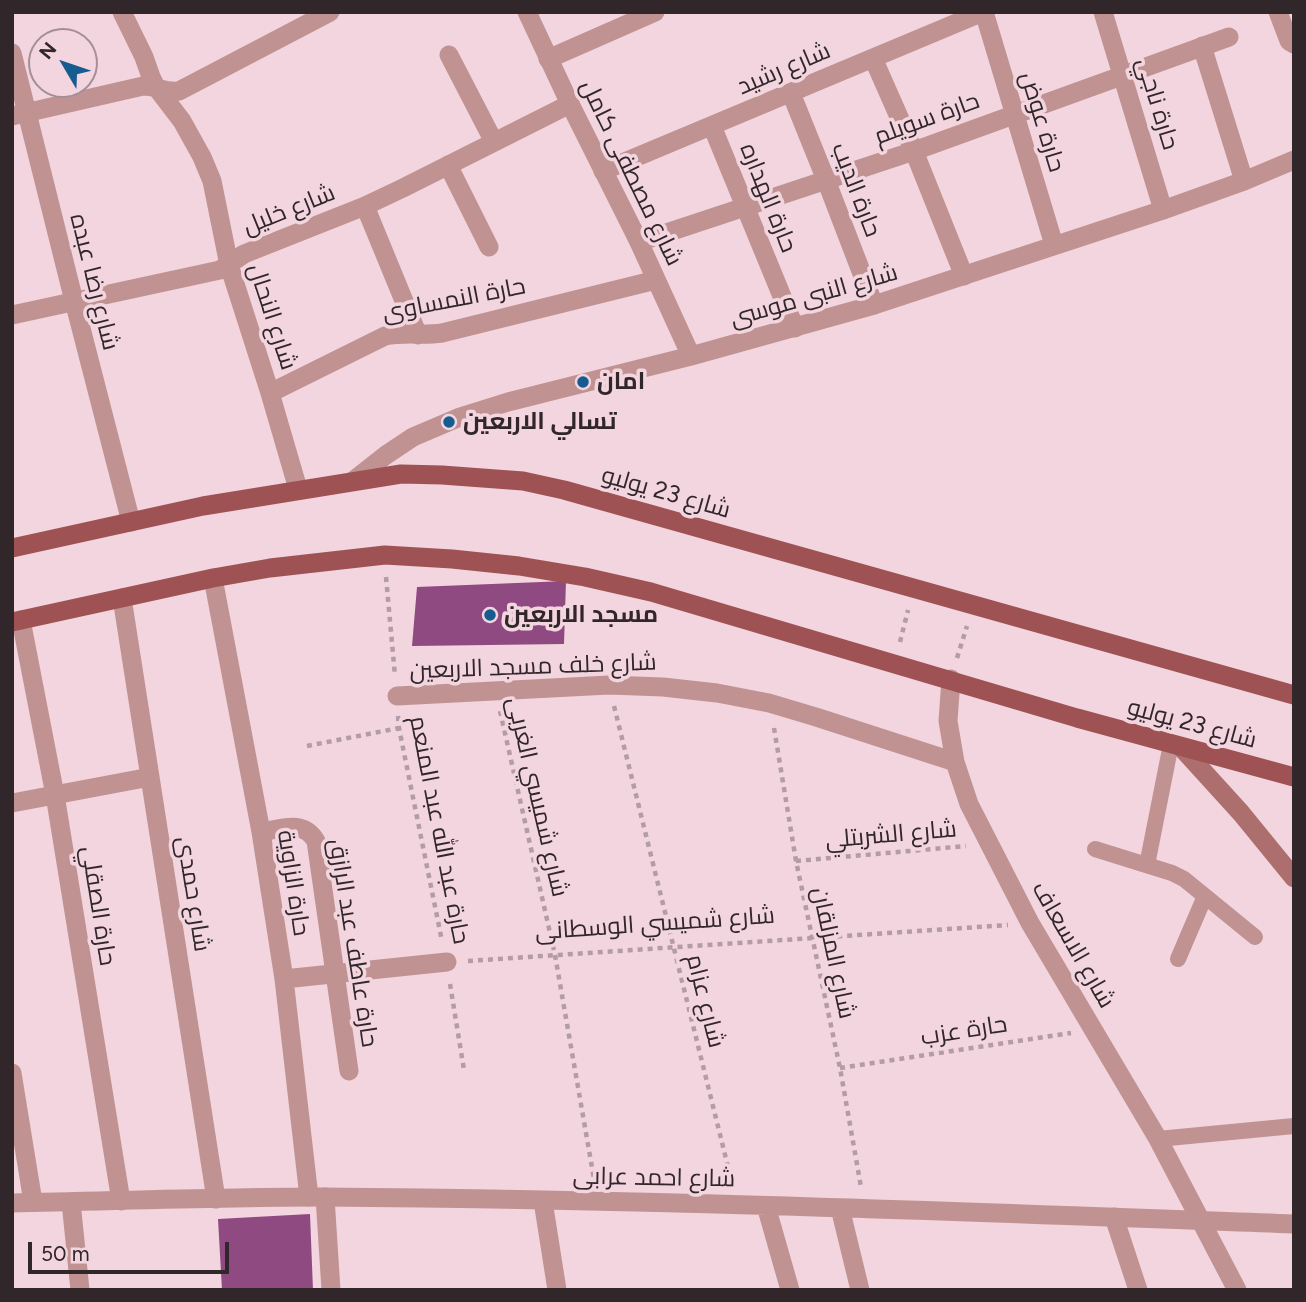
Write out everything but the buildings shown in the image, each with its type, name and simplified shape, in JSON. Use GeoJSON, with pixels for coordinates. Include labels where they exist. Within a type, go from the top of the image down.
{"type":"FeatureCollection","features":[{"type":"Feature","properties":{"kind":"main road","name":"شارع 23 يوليو"},"geometry":{"type":"LineString","coordinates":[[12,548],[202,506],[401,474],[523,481],[564,490],[1294,695]]}},
{"type":"Feature","properties":{"kind":"main road","name":"شارع 23 يوليو"},"geometry":{"type":"LineString","coordinates":[[17,621],[270,568],[384,555],[519,566],[651,592],[1077,718],[1294,777]]}},
{"type":"Feature","properties":{"kind":"main road"},"geometry":{"type":"LineString","coordinates":[[1176,745],[1241,813],[1294,878]]}},
{"type":"Feature","properties":{"kind":"street","name":"شارع النحال"},"geometry":{"type":"LineString","coordinates":[[122,12],[156,87],[182,121],[208,169],[229,265],[298,489]]}},
{"type":"Feature","properties":{"kind":"street"},"geometry":{"type":"LineString","coordinates":[[20,115],[143,86],[168,91],[184,89],[330,12]]}},
{"type":"Feature","properties":{"kind":"street","name":"شارع مصطفى كامل"},"geometry":{"type":"LineString","coordinates":[[527,12],[569,104],[639,242],[691,356]]}},
{"type":"Feature","properties":{"kind":"street"},"geometry":{"type":"LineString","coordinates":[[548,59],[655,12]]}},
{"type":"Feature","properties":{"kind":"street","name":"شارع رشيد"},"geometry":{"type":"LineString","coordinates":[[603,171],[983,12]]}},
{"type":"Feature","properties":{"kind":"street","name":"حارة عوض"},"geometry":{"type":"LineString","coordinates":[[983,12],[1054,246]]}},
{"type":"Feature","properties":{"kind":"street","name":"حارة ناجي"},"geometry":{"type":"LineString","coordinates":[[1103,12],[1163,210]]}},
{"type":"Feature","properties":{"kind":"street"},"geometry":{"type":"LineString","coordinates":[[1278,12],[1289,41],[1294,44]]}},
{"type":"Feature","properties":{"kind":"street","name":"حارة سويلم"},"geometry":{"type":"LineString","coordinates":[[639,242],[914,151],[1229,37]]}},
{"type":"Feature","properties":{"kind":"street"},"geometry":{"type":"LineString","coordinates":[[1202,46],[1244,181]]}},
{"type":"Feature","properties":{"kind":"street","name":"شارع رضا عبده"},"geometry":{"type":"LineString","coordinates":[[12,53],[20,115],[74,301],[131,522]]}},
{"type":"Feature","properties":{"kind":"street"},"geometry":{"type":"LineString","coordinates":[[449,55],[494,142]]}},
{"type":"Feature","properties":{"kind":"street"},"geometry":{"type":"LineString","coordinates":[[873,58],[964,276]]}},
{"type":"Feature","properties":{"kind":"street","name":"حارة الديب"},"geometry":{"type":"LineString","coordinates":[[791,93],[874,305]]}},
{"type":"Feature","properties":{"kind":"street","name":"شارع خليل"},"geometry":{"type":"LineString","coordinates":[[12,315],[215,272],[244,254],[365,206],[569,104]]}},
{"type":"Feature","properties":{"kind":"street","name":"حارة الهداره"},"geometry":{"type":"LineString","coordinates":[[712,126],[795,328]]}},
{"type":"Feature","properties":{"kind":"street","name":"شارع النبى موسى"},"geometry":{"type":"LineString","coordinates":[[353,481],[412,437],[460,417],[544,392],[691,356],[874,305],[1163,210],[1294,160]]}},
{"type":"Feature","properties":{"kind":"street"},"geometry":{"type":"LineString","coordinates":[[448,165],[489,247]]}},
{"type":"Feature","properties":{"kind":"street"},"geometry":{"type":"LineString","coordinates":[[365,206],[418,335]]}},
{"type":"Feature","properties":{"kind":"street","name":"حارة النمساوى"},"geometry":{"type":"LineString","coordinates":[[270,393],[385,336],[442,333],[656,279]]}},
{"type":"Feature","properties":{"kind":"street","name":"حارة الزاوية"},"geometry":{"type":"LineString","coordinates":[[213,579],[261,832],[331,1290]]}},
{"type":"Feature","properties":{"kind":"street","name":"شارع حمدى"},"geometry":{"type":"LineString","coordinates":[[122,597],[216,1199]]}},
{"type":"Feature","properties":{"kind":"street","name":"حارة الصقلي"},"geometry":{"type":"LineString","coordinates":[[17,621],[55,796],[121,1201]]}},
{"type":"Feature","properties":{"kind":"street","name":"شارع الاسعاف"},"geometry":{"type":"LineString","coordinates":[[951,680],[948,721],[955,762],[969,804],[1030,923],[1158,1139],[1237,1290]]}},
{"type":"Feature","properties":{"kind":"street","name":"شارع خلف مسجد الاربعين"},"geometry":{"type":"LineString","coordinates":[[397,696],[609,685],[717,693],[769,703],[955,762]]}},
{"type":"Feature","properties":{"kind":"street"},"geometry":{"type":"LineString","coordinates":[[12,803],[150,777]]}},
{"type":"Feature","properties":{"kind":"street","name":"حارة عاطف عبد الرازق"},"geometry":{"type":"LineString","coordinates":[[261,832],[297,826],[312,833],[316,841],[349,1071]]}},
{"type":"Feature","properties":{"kind":"street"},"geometry":{"type":"LineString","coordinates":[[284,979],[447,962]]}},
{"type":"Feature","properties":{"kind":"street"},"geometry":{"type":"LineString","coordinates":[[12,1073],[33,1202]]}},
{"type":"Feature","properties":{"kind":"street","name":"شارع احمد عرابى"},"geometry":{"type":"LineString","coordinates":[[12,1203],[317,1197],[738,1204],[1294,1224]]}},
{"type":"Feature","properties":{"kind":"street"},"geometry":{"type":"LineString","coordinates":[[543,1201],[557,1290]]}},
{"type":"Feature","properties":{"kind":"street"},"geometry":{"type":"LineString","coordinates":[[71,1202],[80,1290]]}},
{"type":"Feature","properties":{"kind":"street"},"geometry":{"type":"LineString","coordinates":[[766,1206],[790,1290]]}},
{"type":"Feature","properties":{"kind":"street"},"geometry":{"type":"LineString","coordinates":[[840,1208],[860,1290]]}},
{"type":"Feature","properties":{"kind":"street"},"geometry":{"type":"LineString","coordinates":[[1114,1217],[1138,1290]]}},
{"type":"Feature","properties":{"kind":"lane"},"geometry":{"type":"LineString","coordinates":[[1147,865],[1176,745]]}},
{"type":"Feature","properties":{"kind":"lane"},"geometry":{"type":"LineString","coordinates":[[1095,849],[1184,879],[1255,937]]}},
{"type":"Feature","properties":{"kind":"lane"},"geometry":{"type":"LineString","coordinates":[[1178,960],[1205,896]]}},
{"type":"Feature","properties":{"kind":"lane"},"geometry":{"type":"LineString","coordinates":[[1158,1139],[1294,1126]]}},
{"type":"Feature","properties":{"kind":"path","name":"حارة عبد الله عبد المنعم"},"geometry":{"type":"LineString","coordinates":[[384,555],[399,729],[447,962],[464,1070]]}},
{"type":"Feature","properties":{"kind":"path"},"geometry":{"type":"LineString","coordinates":[[894,663],[914,588]]}},
{"type":"Feature","properties":{"kind":"path"},"geometry":{"type":"LineString","coordinates":[[951,680],[973,605]]}},
{"type":"Feature","properties":{"kind":"path","name":"شارع عزام"},"geometry":{"type":"LineString","coordinates":[[609,685],[738,1204]]}},
{"type":"Feature","properties":{"kind":"path","name":"شارع شميسي الغربى"},"geometry":{"type":"LineString","coordinates":[[495,690],[555,955],[598,1202]]}},
{"type":"Feature","properties":{"kind":"path","name":"شارع المزلقان"},"geometry":{"type":"LineString","coordinates":[[769,703],[796,861],[840,1068],[865,1209]]}},
{"type":"Feature","properties":{"kind":"path"},"geometry":{"type":"LineString","coordinates":[[307,746],[399,729]]}},
{"type":"Feature","properties":{"kind":"path","name":"شارع الشربتلي"},"geometry":{"type":"LineString","coordinates":[[796,861],[989,844]]}},
{"type":"Feature","properties":{"kind":"path","name":"شارع شميسي الوسطانى"},"geometry":{"type":"LineString","coordinates":[[447,962],[1030,923]]}},
{"type":"Feature","properties":{"kind":"path","name":"حارة عزب"},"geometry":{"type":"LineString","coordinates":[[840,1068],[1093,1030]]}},
{"type":"Feature","properties":{"kind":"place","name":"امان"},"geometry":{"type":"Point","coordinates":[583,382]}},
{"type":"Feature","properties":{"kind":"place","name":"تسالي الاربعين"},"geometry":{"type":"Point","coordinates":[449,422]}},
{"type":"Feature","properties":{"kind":"place","name":"مسجد الاربعين"},"geometry":{"type":"Point","coordinates":[490,615]}}]}
